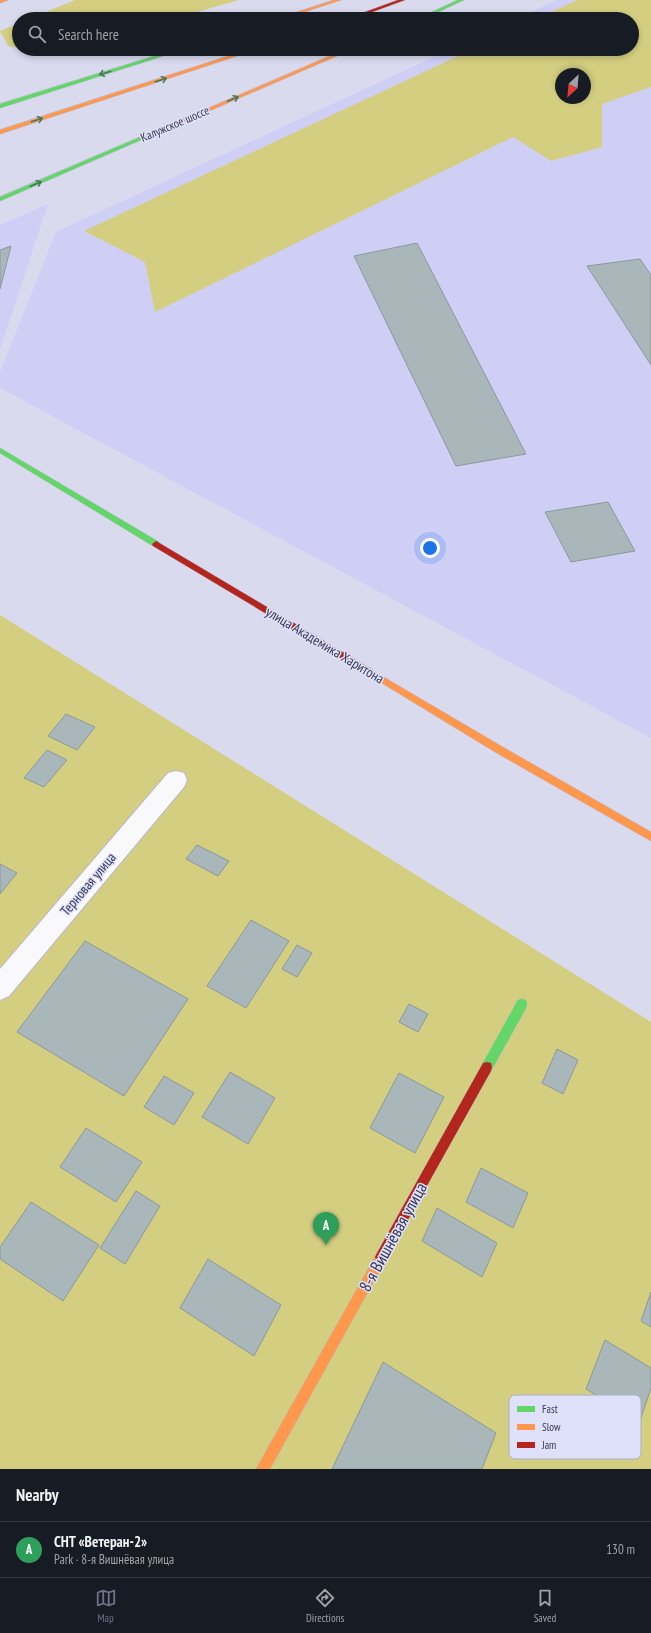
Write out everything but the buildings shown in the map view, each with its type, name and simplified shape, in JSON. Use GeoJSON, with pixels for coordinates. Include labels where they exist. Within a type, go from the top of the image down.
{"type":"FeatureCollection","features":[{"type":"Feature","properties":{"kind":"main road"},"geometry":{"type":"LineString","coordinates":[[0,2],[6,0]]}},
{"type":"Feature","properties":{"kind":"main road"},"geometry":{"type":"LineString","coordinates":[[368,12],[403,0]]}},
{"type":"Feature","properties":{"kind":"main road"},"geometry":{"type":"LineString","coordinates":[[435,12],[462,0]]}},
{"type":"Feature","properties":{"kind":"main road"},"geometry":{"type":"LineString","coordinates":[[301,12],[336,1]]}},
{"type":"Feature","properties":{"kind":"main road"},"geometry":{"type":"LineString","coordinates":[[0,106],[160,56]]}},
{"type":"Feature","properties":{"kind":"main road"},"geometry":{"type":"LineString","coordinates":[[0,132],[233,56]]}},
{"type":"Feature","properties":{"kind":"main road","name":"Калужское шоссе"},"geometry":{"type":"LineString","coordinates":[[0,199],[334,56]]}},
{"type":"Feature","properties":{"kind":"main road","name":"улица Академика Харитона"},"geometry":{"type":"LineString","coordinates":[[0,450],[498,749],[651,837]]}},
{"type":"Feature","properties":{"kind":"main road","name":"8-я Вишнёвая улица"},"geometry":{"type":"LineString","coordinates":[[263,1469],[522,1004]]}},
{"type":"Feature","properties":{"kind":"street","name":"Терновая улица"},"geometry":{"type":"LineString","coordinates":[[0,988],[176,780]]}},
{"type":"Feature","properties":{"kind":"shaded area"},"geometry":{"type":"Polygon","coordinates":[[[75,0],[239,0],[197,12],[46,12],[75,0]]]}},
{"type":"Feature","properties":{"kind":"shaded area"},"geometry":{"type":"Polygon","coordinates":[[[557,0],[651,0],[651,738],[0,388],[0,372],[56,232],[436,56],[639,56],[639,12],[531,12],[557,0]]]}},
{"type":"Feature","properties":{"kind":"shaded area"},"geometry":{"type":"Polygon","coordinates":[[[577,0],[651,0],[651,87],[602,104],[602,147],[551,161],[513,137],[155,312],[145,262],[84,231],[458,56],[639,56],[639,12],[552,12],[577,0]]]}},
{"type":"Feature","properties":{"kind":"shaded area"},"geometry":{"type":"Polygon","coordinates":[[[12,26],[12,47],[8,46],[0,31],[12,26]]]}},
{"type":"Feature","properties":{"kind":"shaded area"},"geometry":{"type":"Polygon","coordinates":[[[48,204],[0,349],[0,225],[48,204]]]}},
{"type":"Feature","properties":{"kind":"shaded area"},"geometry":{"type":"Polygon","coordinates":[[[0,615],[651,1022],[651,1469],[0,1469],[0,615]]]}},
{"type":"Feature","properties":{"kind":"traffic: fast"},"geometry":{"type":"LineString","coordinates":[[435,12],[462,0]]}},
{"type":"Feature","properties":{"kind":"traffic: fast"},"geometry":{"type":"LineString","coordinates":[[0,106],[160,56]]}},
{"type":"Feature","properties":{"kind":"traffic: fast"},"geometry":{"type":"LineString","coordinates":[[0,199],[154,133]]}},
{"type":"Feature","properties":{"kind":"traffic: fast"},"geometry":{"type":"LineString","coordinates":[[0,450],[156,544]]}},
{"type":"Feature","properties":{"kind":"traffic: fast"},"geometry":{"type":"LineString","coordinates":[[487,1067],[522,1004]]}},
{"type":"Feature","properties":{"kind":"traffic: slow"},"geometry":{"type":"LineString","coordinates":[[0,2],[6,0]]}},
{"type":"Feature","properties":{"kind":"traffic: slow"},"geometry":{"type":"LineString","coordinates":[[300,12],[339,0]]}},
{"type":"Feature","properties":{"kind":"traffic: slow"},"geometry":{"type":"LineString","coordinates":[[0,132],[233,56]]}},
{"type":"Feature","properties":{"kind":"traffic: slow"},"geometry":{"type":"LineString","coordinates":[[154,133],[334,56]]}},
{"type":"Feature","properties":{"kind":"traffic: slow"},"geometry":{"type":"LineString","coordinates":[[370,672],[498,749],[651,837]]}},
{"type":"Feature","properties":{"kind":"traffic: slow"},"geometry":{"type":"LineString","coordinates":[[263,1469],[381,1257]]}},
{"type":"Feature","properties":{"kind":"traffic: jam"},"geometry":{"type":"LineString","coordinates":[[368,12],[403,0]]}},
{"type":"Feature","properties":{"kind":"traffic: jam"},"geometry":{"type":"LineString","coordinates":[[156,544],[370,672]]}},
{"type":"Feature","properties":{"kind":"traffic: jam"},"geometry":{"type":"LineString","coordinates":[[381,1257],[487,1067]]}},
{"type":"Feature","properties":{"kind":"place","name":"СНТ «Ветеран-2»"},"geometry":{"type":"Point","coordinates":[326,1245]}}]}
